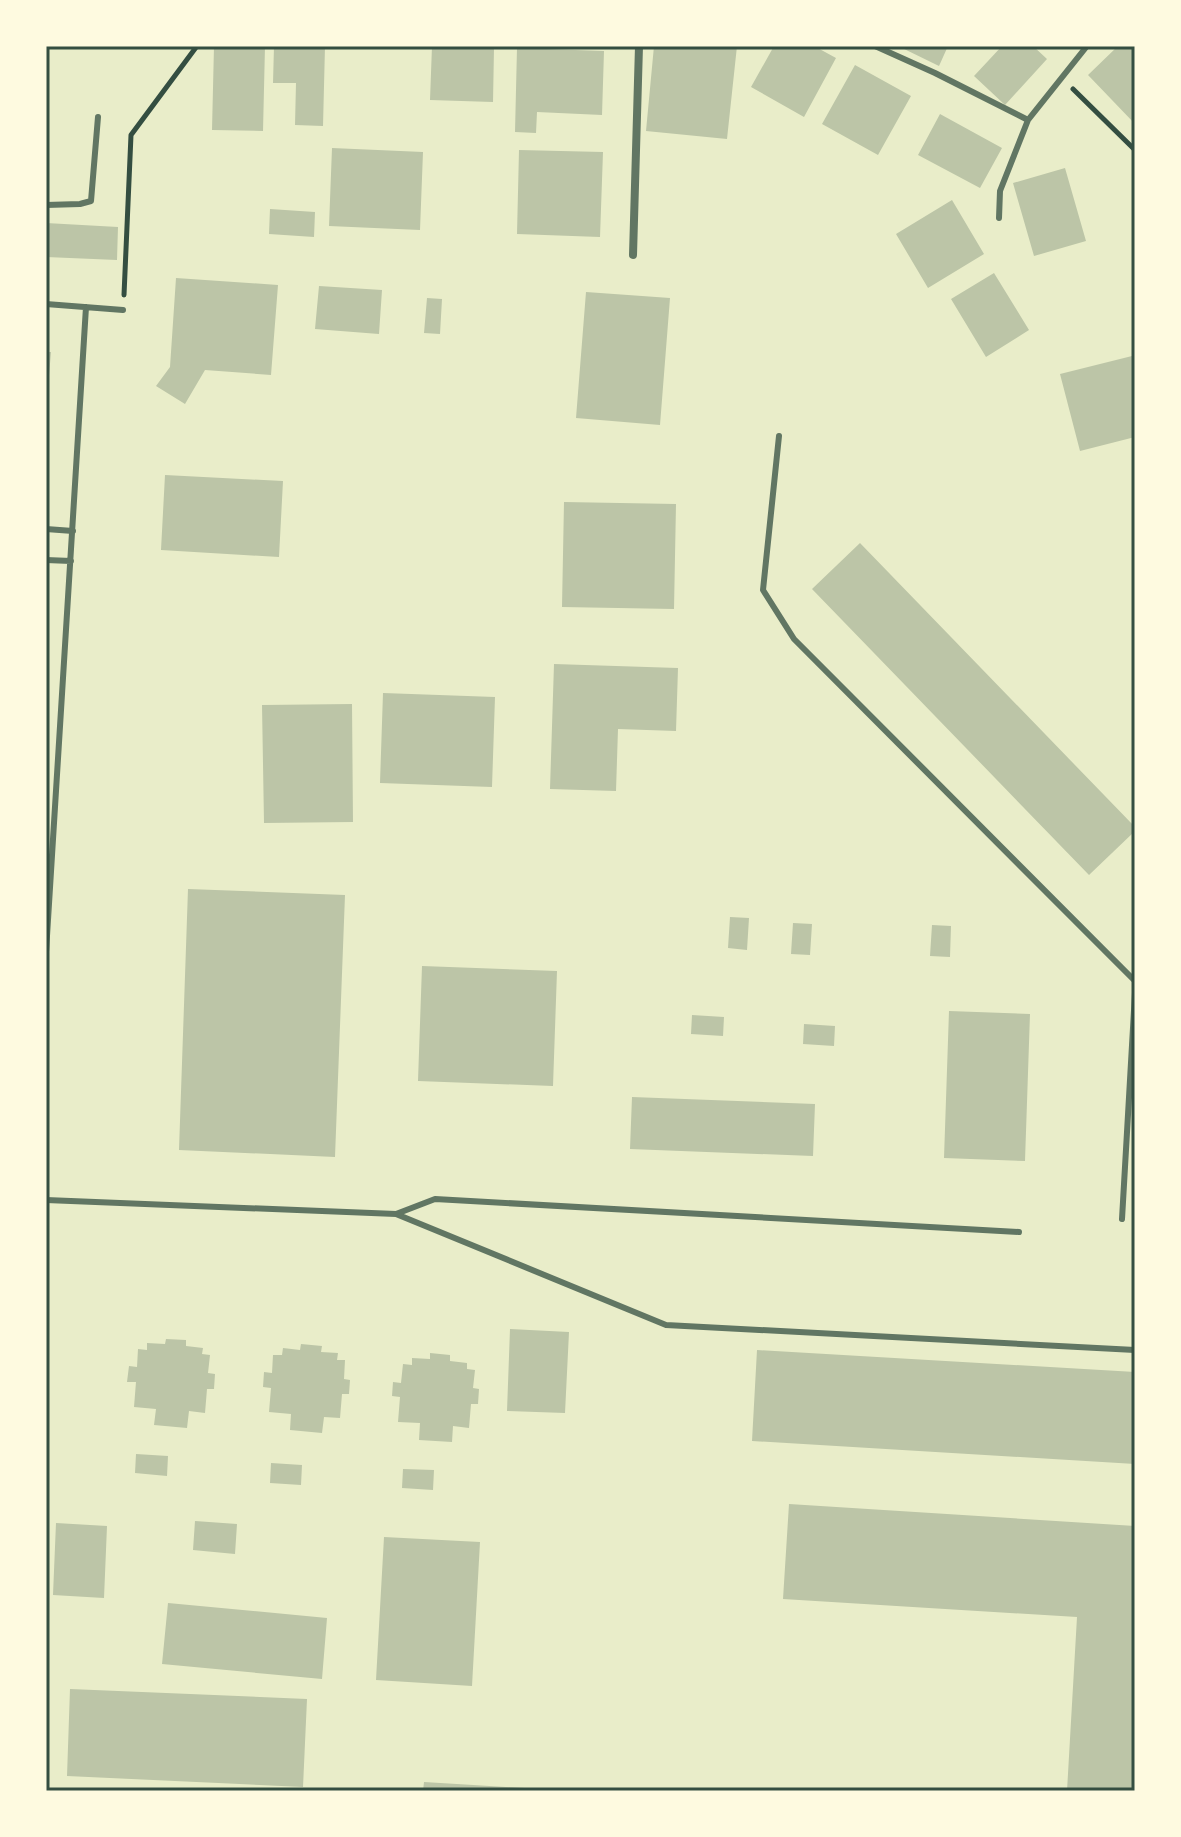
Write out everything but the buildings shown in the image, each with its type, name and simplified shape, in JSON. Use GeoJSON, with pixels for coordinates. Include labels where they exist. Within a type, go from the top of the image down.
{"type":"FeatureCollection","features":[{"type":"Feature","properties":{"kind":"street"},"geometry":{"type":"LineString","coordinates":[[633,255],[639,46]]}},
{"type":"Feature","properties":{"kind":"lane"},"geometry":{"type":"LineString","coordinates":[[875,46],[1028,120]]}},
{"type":"Feature","properties":{"kind":"lane"},"geometry":{"type":"LineString","coordinates":[[999,218],[1000,191],[1028,120],[1087,46]]}},
{"type":"Feature","properties":{"kind":"lane"},"geometry":{"type":"LineString","coordinates":[[46,205],[91,201],[98,117]]}},
{"type":"Feature","properties":{"kind":"lane"},"geometry":{"type":"LineString","coordinates":[[46,304],[123,310]]}},
{"type":"Feature","properties":{"kind":"lane"},"geometry":{"type":"LineString","coordinates":[[46,952],[86,307]]}},
{"type":"Feature","properties":{"kind":"lane"},"geometry":{"type":"LineString","coordinates":[[779,436],[763,590],[794,639],[1135,981]]}},
{"type":"Feature","properties":{"kind":"lane"},"geometry":{"type":"LineString","coordinates":[[46,529],[73,531]]}},
{"type":"Feature","properties":{"kind":"lane"},"geometry":{"type":"LineString","coordinates":[[46,560],[71,561]]}},
{"type":"Feature","properties":{"kind":"lane"},"geometry":{"type":"LineString","coordinates":[[1122,1219],[1135,993]]}},
{"type":"Feature","properties":{"kind":"lane"},"geometry":{"type":"LineString","coordinates":[[396,1214],[435,1199],[1019,1232]]}},
{"type":"Feature","properties":{"kind":"lane"},"geometry":{"type":"LineString","coordinates":[[46,1200],[396,1214],[666,1325],[1135,1350]]}},
{"type":"Feature","properties":{"kind":"path"},"geometry":{"type":"LineString","coordinates":[[123,310],[131,135],[197,46]]}},
{"type":"Feature","properties":{"kind":"path"},"geometry":{"type":"LineString","coordinates":[[1062,78],[1135,150]]}}]}
